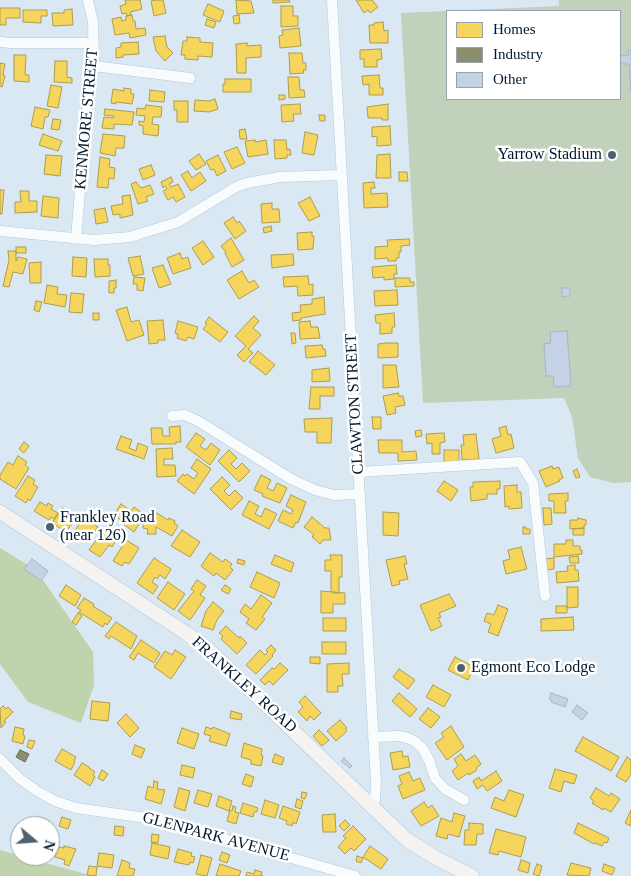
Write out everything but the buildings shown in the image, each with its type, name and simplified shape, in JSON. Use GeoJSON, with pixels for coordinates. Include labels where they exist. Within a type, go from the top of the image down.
{"type":"FeatureCollection","features":[{"type":"Feature","properties":{"kind":"street","name":"KENMORE STREET"},"geometry":{"type":"LineString","coordinates":[[76,239],[86,118],[94,66],[93,22],[88,0]]}},
{"type":"Feature","properties":{"kind":"street","name":"CLAWTON STREET"},"geometry":{"type":"LineString","coordinates":[[332,0],[376,783],[375,800],[370,805]]}},
{"type":"Feature","properties":{"kind":"street"},"geometry":{"type":"LineString","coordinates":[[0,42],[94,43]]}},
{"type":"Feature","properties":{"kind":"street"},"geometry":{"type":"LineString","coordinates":[[94,66],[190,78]]}},
{"type":"Feature","properties":{"kind":"street"},"geometry":{"type":"LineString","coordinates":[[0,231],[94,240],[130,236],[164,227],[194,213],[247,183],[280,177],[342,175]]}},
{"type":"Feature","properties":{"kind":"street"},"geometry":{"type":"LineString","coordinates":[[172,416],[185,415],[198,421],[291,479],[315,490],[334,495],[360,494]]}},
{"type":"Feature","properties":{"kind":"street"},"geometry":{"type":"LineString","coordinates":[[358,472],[520,462],[533,483],[545,596]]}},
{"type":"Feature","properties":{"kind":"street","name":"FRANKLEY ROAD"},"geometry":{"type":"LineString","coordinates":[[0,512],[209,650],[407,840],[436,858],[472,876]]}},
{"type":"Feature","properties":{"kind":"street"},"geometry":{"type":"LineString","coordinates":[[373,737],[398,736],[416,742],[429,760],[435,778],[445,789],[464,800]]}},
{"type":"Feature","properties":{"kind":"street","name":"GLENPARK AVENUE"},"geometry":{"type":"LineString","coordinates":[[2,764],[37,791],[55,801],[76,808],[154,819],[355,876]]}},
{"type":"Feature","properties":{"kind":"green space"},"geometry":{"type":"Polygon","coordinates":[[[559,0],[631,0],[631,482],[613,483],[590,477],[578,458],[572,417],[564,398],[423,403],[401,13],[446,11],[446,100],[621,100],[621,10],[469,10],[559,6],[559,0]]]}},
{"type":"Feature","properties":{"kind":"green space"},"geometry":{"type":"Polygon","coordinates":[[[0,548],[36,570],[93,652],[94,685],[81,723],[28,702],[0,664],[0,548]]]}},
{"type":"Feature","properties":{"kind":"green space"},"geometry":{"type":"Polygon","coordinates":[[[0,850],[10,853],[10,866],[56,866],[93,876],[0,876],[0,850]]]}},
{"type":"Feature","properties":{"kind":"place","name":"Yarrow Stadium"},"geometry":{"type":"Point","coordinates":[612,155]}},
{"type":"Feature","properties":{"kind":"place","name":"Frankley Road (near 126)"},"geometry":{"type":"Point","coordinates":[50,527]}},
{"type":"Feature","properties":{"kind":"place","name":"Egmont Eco Lodge"},"geometry":{"type":"Point","coordinates":[461,668]}}]}
